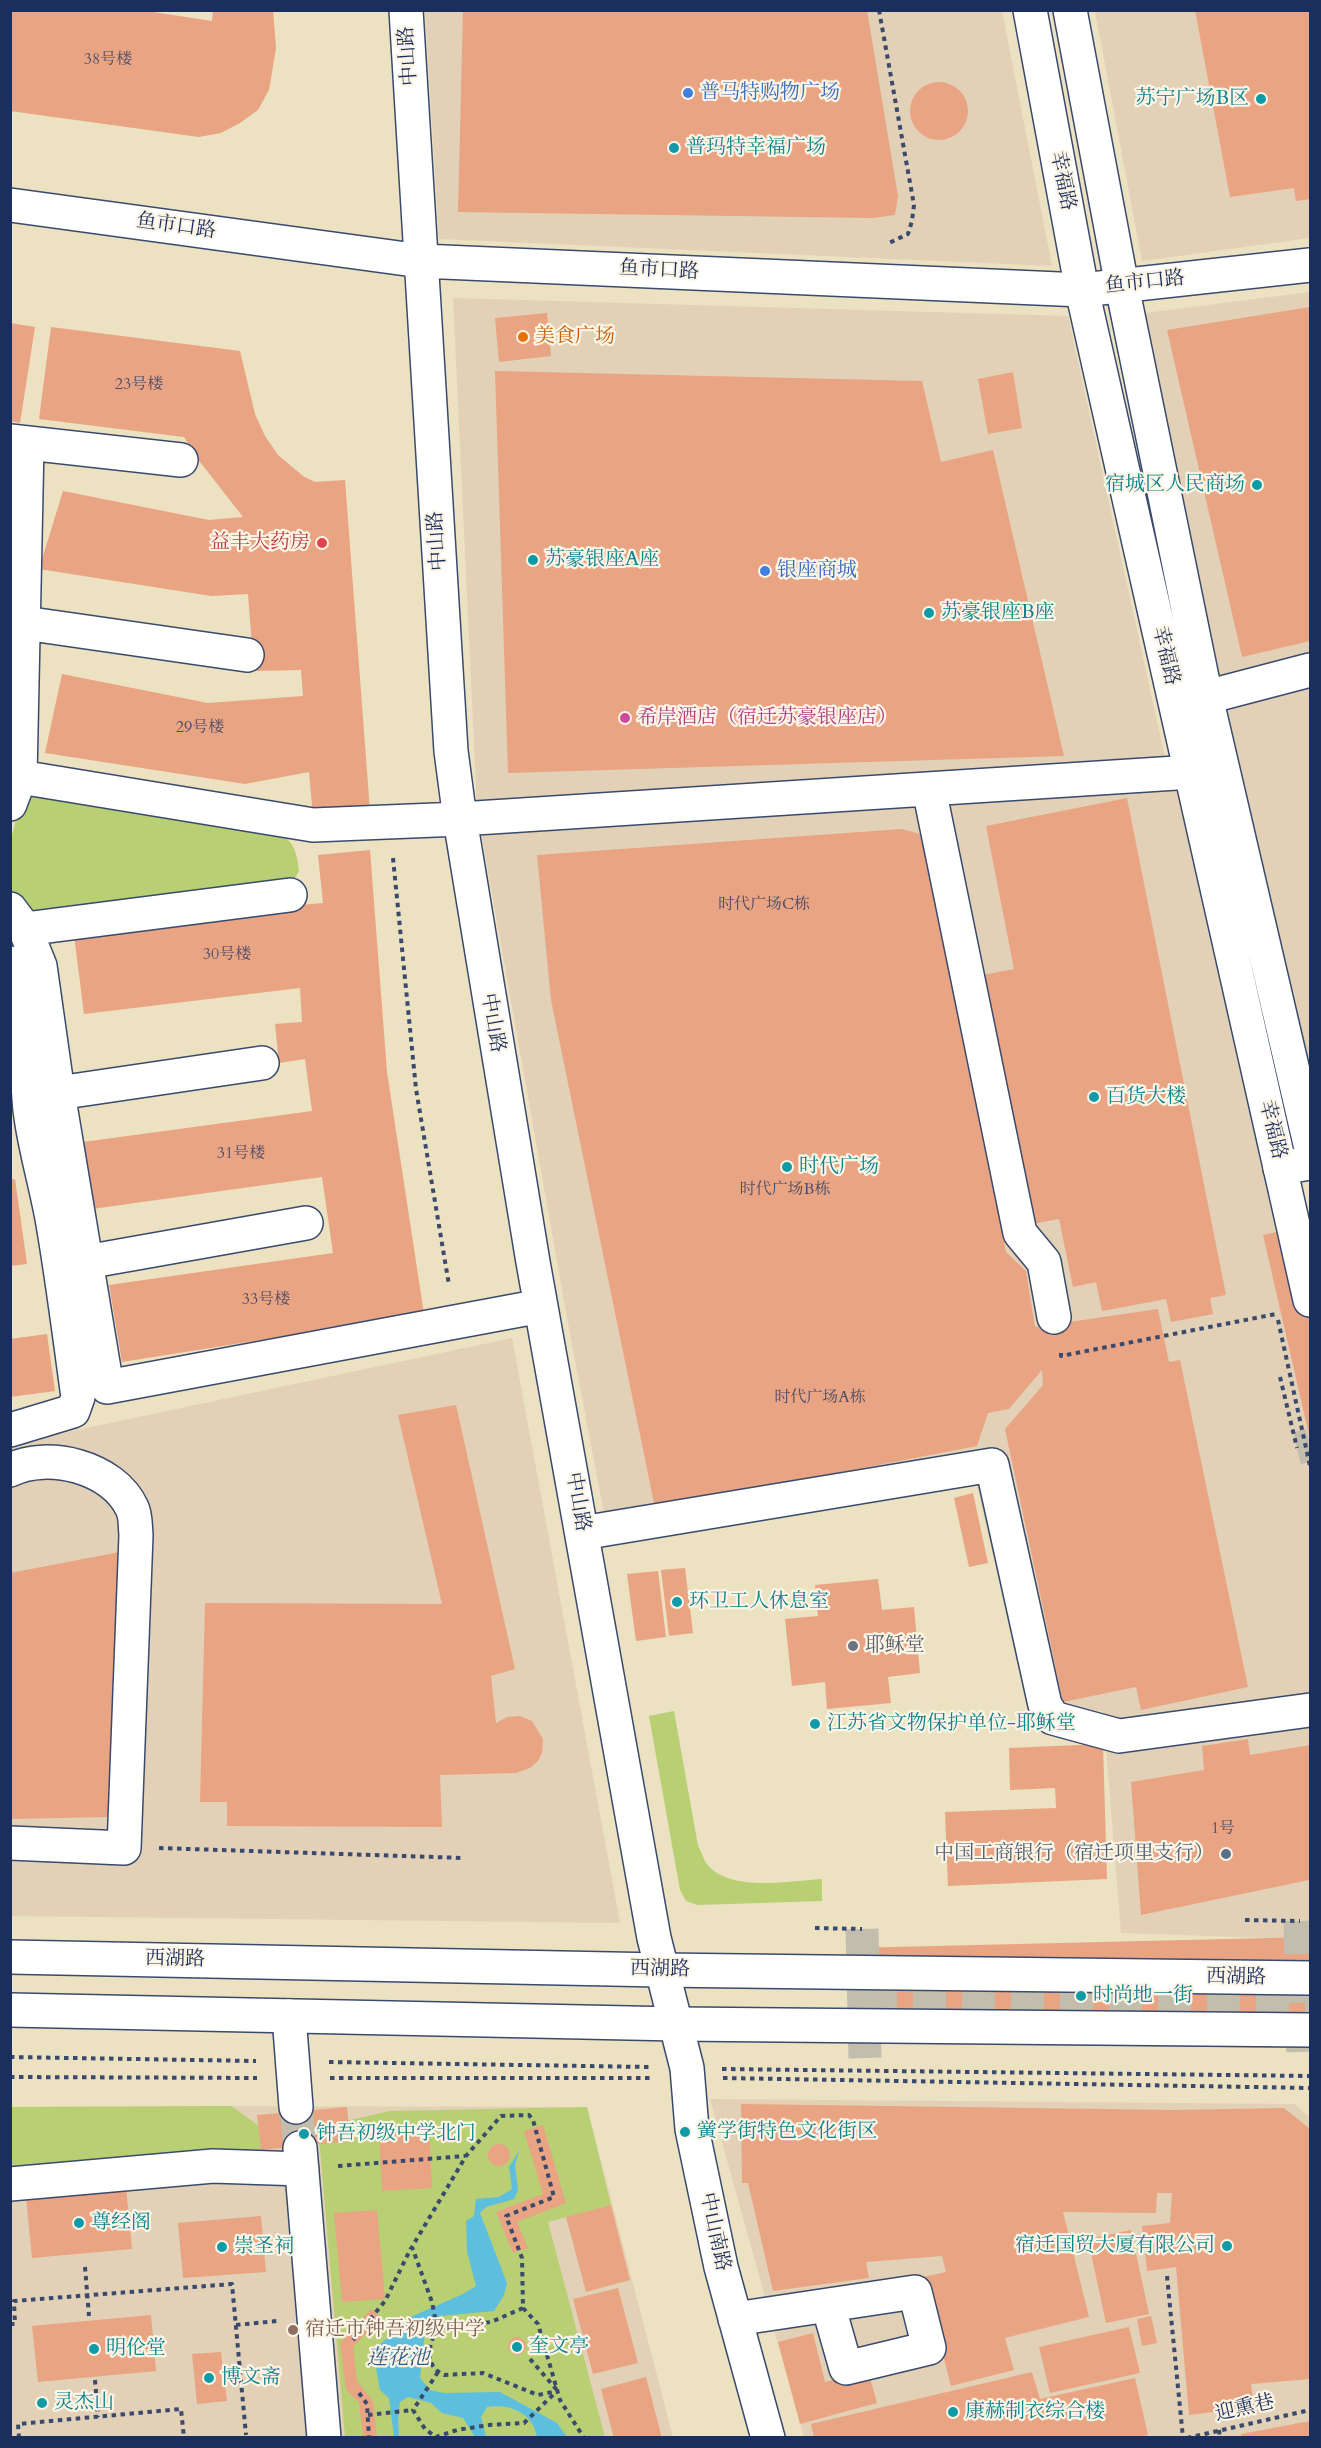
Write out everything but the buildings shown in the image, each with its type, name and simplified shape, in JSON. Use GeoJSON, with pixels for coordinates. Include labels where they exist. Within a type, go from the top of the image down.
{"type":"FeatureCollection","features":[{"type":"Feature","properties":{"kind":"main road","name":"中山路"},"geometry":{"type":"LineString","coordinates":[[406,10],[451,751],[460,819],[541,1306],[654,1938],[677,2024]]}},
{"type":"Feature","properties":{"kind":"main road","name":"幸福路"},"geometry":{"type":"LineString","coordinates":[[1030,10],[1082,290],[1311,1144]]}},
{"type":"Feature","properties":{"kind":"main road","name":"幸福路"},"geometry":{"type":"LineString","coordinates":[[1070,10],[1122,286],[1191,701],[1192,772],[1295,1166],[1311,1300]]}},
{"type":"Feature","properties":{"kind":"main road","name":"鱼市口路"},"geometry":{"type":"LineString","coordinates":[[10,205],[422,261],[1082,290],[1311,265]]}},
{"type":"Feature","properties":{"kind":"main road"},"geometry":{"type":"LineString","coordinates":[[181,460],[19,442],[15,790],[314,825],[460,819],[1192,772]]}},
{"type":"Feature","properties":{"kind":"main road"},"geometry":{"type":"LineString","coordinates":[[17,622],[247,655]]}},
{"type":"Feature","properties":{"kind":"main road"},"geometry":{"type":"LineString","coordinates":[[1191,701],[1311,670]]}},
{"type":"Feature","properties":{"kind":"main road"},"geometry":{"type":"LineString","coordinates":[[929,789],[1020,1233],[1044,1262],[1054,1317]]}},
{"type":"Feature","properties":{"kind":"main road"},"geometry":{"type":"LineString","coordinates":[[290,895],[18,919],[40,966],[58,1093],[107,1387],[541,1306]]}},
{"type":"Feature","properties":{"kind":"main road"},"geometry":{"type":"LineString","coordinates":[[10,963],[18,976],[21,990],[31,1115],[53,1224],[78,1397],[73,1411],[10,1430]]}},
{"type":"Feature","properties":{"kind":"main road"},"geometry":{"type":"LineString","coordinates":[[58,1093],[262,1064]]}},
{"type":"Feature","properties":{"kind":"main road"},"geometry":{"type":"LineString","coordinates":[[86,1262],[306,1223]]}},
{"type":"Feature","properties":{"kind":"main road"},"geometry":{"type":"LineString","coordinates":[[10,1470],[39,1462],[76,1465],[89,1469],[114,1486],[132,1507],[136,1535],[124,1848],[10,1843]]}},
{"type":"Feature","properties":{"kind":"main road"},"geometry":{"type":"LineString","coordinates":[[582,1533],[992,1464],[1045,1705],[1053,1718],[1119,1736],[1311,1710]]}},
{"type":"Feature","properties":{"kind":"main road","name":"西湖路"},"geometry":{"type":"LineString","coordinates":[[10,1957],[661,1970],[1301,1975]]}},
{"type":"Feature","properties":{"kind":"main road"},"geometry":{"type":"LineString","coordinates":[[10,2010],[677,2024],[1303,2032]]}},
{"type":"Feature","properties":{"kind":"main road"},"geometry":{"type":"LineString","coordinates":[[289,2016],[295,2092]]}},
{"type":"Feature","properties":{"kind":"main road","name":"中山南路"},"geometry":{"type":"LineString","coordinates":[[677,2024],[688,2078],[692,2129],[721,2267],[768,2438]]}},
{"type":"Feature","properties":{"kind":"main road"},"geometry":{"type":"LineString","coordinates":[[10,2184],[301,2159],[324,2438]]}},
{"type":"Feature","properties":{"kind":"main road"},"geometry":{"type":"LineString","coordinates":[[735,2319],[828,2305]]}},
{"type":"Feature","properties":{"kind":"path"},"geometry":{"type":"LineString","coordinates":[[879,10],[914,205],[908,234],[885,244]]}},
{"type":"Feature","properties":{"kind":"path"},"geometry":{"type":"LineString","coordinates":[[390,822],[403,976],[416,1089],[456,1322]]}},
{"type":"Feature","properties":{"kind":"path"},"geometry":{"type":"LineString","coordinates":[[1054,1317],[1061,1356],[1276,1314]]}},
{"type":"Feature","properties":{"kind":"path"},"geometry":{"type":"LineString","coordinates":[[1280,1377],[1297,1448]]}},
{"type":"Feature","properties":{"kind":"path"},"geometry":{"type":"LineString","coordinates":[[124,1848],[464,1858]]}},
{"type":"Feature","properties":{"kind":"path"},"geometry":{"type":"LineString","coordinates":[[1245,1920],[1300,1921]]}},
{"type":"Feature","properties":{"kind":"path"},"geometry":{"type":"LineString","coordinates":[[815,1928],[862,1929]]}},
{"type":"Feature","properties":{"kind":"path"},"geometry":{"type":"LineString","coordinates":[[10,2077],[295,2092],[688,2078],[1311,2088]]}},
{"type":"Feature","properties":{"kind":"path"},"geometry":{"type":"LineString","coordinates":[[347,2346],[385,2301],[412,2247],[466,2156],[501,2116],[529,2115],[533,2120],[554,2197],[506,2216],[522,2258],[523,2308],[538,2324],[560,2400],[584,2438]]}},
{"type":"Feature","properties":{"kind":"path"},"geometry":{"type":"LineString","coordinates":[[301,2159],[466,2156]]}},
{"type":"Feature","properties":{"kind":"path"},"geometry":{"type":"LineString","coordinates":[[412,2247],[432,2302],[437,2326],[430,2342],[429,2359],[434,2369],[444,2375],[483,2373],[538,2395],[558,2391]]}},
{"type":"Feature","properties":{"kind":"path"},"geometry":{"type":"LineString","coordinates":[[85,2267],[89,2316]]}},
{"type":"Feature","properties":{"kind":"path"},"geometry":{"type":"LineString","coordinates":[[1167,2277],[1185,2438]]}},
{"type":"Feature","properties":{"kind":"path"},"geometry":{"type":"LineString","coordinates":[[10,2324],[15,2324],[14,2301],[232,2283],[246,2435]]}},
{"type":"Feature","properties":{"kind":"path"},"geometry":{"type":"LineString","coordinates":[[437,2326],[491,2322],[523,2308]]}},
{"type":"Feature","properties":{"kind":"path"},"geometry":{"type":"LineString","coordinates":[[530,2359],[558,2391]]}},
{"type":"Feature","properties":{"kind":"path"},"geometry":{"type":"LineString","coordinates":[[368,2415],[413,2410],[438,2372]]}},
{"type":"Feature","properties":{"kind":"path"},"geometry":{"type":"LineString","coordinates":[[94,2380],[98,2417]]}},
{"type":"Feature","properties":{"kind":"path"},"geometry":{"type":"LineString","coordinates":[[356,2390],[367,2404],[369,2438]]}},
{"type":"Feature","properties":{"kind":"path"},"geometry":{"type":"LineString","coordinates":[[413,2410],[425,2429],[436,2437],[457,2430],[525,2422],[558,2391]]}},
{"type":"Feature","properties":{"kind":"path"},"geometry":{"type":"LineString","coordinates":[[19,2438],[18,2424],[181,2409],[184,2438]]}},
{"type":"Feature","properties":{"kind":"path","name":"迎熏巷"},"geometry":{"type":"LineString","coordinates":[[1185,2438],[1311,2410]]}},
{"type":"Feature","properties":{"kind":"path"},"geometry":{"type":"LineString","coordinates":[[1219,2430],[1220,2438]]}},
{"type":"Feature","properties":{"kind":"shaded area","name":"普玛特幸福广场"},"geometry":{"type":"Polygon","coordinates":[[[425,11],[1002,11],[1052,266],[439,239],[425,11]]]}},
{"type":"Feature","properties":{"kind":"shaded area"},"geometry":{"type":"Polygon","coordinates":[[[1095,11],[1310,11],[1310,238],[1142,261],[1095,11]]]}},
{"type":"Feature","properties":{"kind":"shaded area","name":"宿城区人民商场"},"geometry":{"type":"Polygon","coordinates":[[[1310,292],[1310,660],[1212,686],[1137,314],[1310,292]]]}},
{"type":"Feature","properties":{"kind":"shaded area"},"geometry":{"type":"Polygon","coordinates":[[[453,298],[1068,316],[1166,762],[477,807],[453,298]]]}},
{"type":"Feature","properties":{"kind":"shaded area"},"geometry":{"type":"Polygon","coordinates":[[[1310,680],[1310,1102],[1217,704],[1310,680]]]}},
{"type":"Feature","properties":{"kind":"shaded area"},"geometry":{"type":"Polygon","coordinates":[[[1186,788],[1310,1342],[1310,1935],[1301,1939],[1121,1933],[1103,1711],[1030,1716],[971,1460],[605,1519],[481,831],[1186,788]]]}},
{"type":"Feature","properties":{"kind":"shaded area"},"geometry":{"type":"Polygon","coordinates":[[[512,1338],[620,1923],[11,1916],[11,1444],[512,1338]]]}},
{"type":"Feature","properties":{"kind":"shaded area","name":"黉学街特色文化街区"},"geometry":{"type":"Polygon","coordinates":[[[710,2099],[1295,2104],[1310,2118],[1310,2437],[804,2437],[710,2099]]]}},
{"type":"Feature","properties":{"kind":"shaded area","name":"宿迁市钟吾初级中学"},"geometry":{"type":"Polygon","coordinates":[[[10,2107],[587,2107],[673,2437],[11,2437],[10,2107]]]}},
{"type":"Feature","properties":{"kind":"green space"},"geometry":{"type":"Polygon","coordinates":[[[35,795],[272,826],[292,845],[299,871],[295,878],[282,885],[24,918],[11,895],[11,840],[17,815],[24,803],[35,795]]]}},
{"type":"Feature","properties":{"kind":"green space"},"geometry":{"type":"Polygon","coordinates":[[[674,1711],[698,1846],[706,1863],[716,1872],[744,1882],[777,1883],[822,1879],[822,1901],[697,1905],[686,1901],[680,1890],[649,1716],[674,1711]]]}},
{"type":"Feature","properties":{"kind":"green space"},"geometry":{"type":"Polygon","coordinates":[[[231,2106],[259,2126],[262,2158],[11,2169],[11,2107],[231,2106]]]}},
{"type":"Feature","properties":{"kind":"green space"},"geometry":{"type":"Polygon","coordinates":[[[587,2107],[611,2205],[548,2222],[605,2437],[345,2437],[318,2127],[390,2111],[587,2107]]]}},
{"type":"Feature","properties":{"kind":"water","name":"莲花池"},"geometry":{"type":"Polygon","coordinates":[[[519,2151],[515,2165],[518,2190],[514,2199],[486,2207],[480,2213],[507,2283],[504,2295],[494,2311],[440,2316],[426,2324],[420,2378],[430,2390],[444,2393],[500,2392],[557,2423],[567,2437],[537,2437],[531,2422],[525,2416],[512,2408],[496,2406],[487,2407],[481,2417],[486,2437],[475,2437],[463,2418],[442,2413],[431,2403],[408,2397],[400,2402],[399,2437],[394,2437],[389,2398],[380,2390],[373,2351],[406,2319],[476,2286],[467,2251],[466,2221],[474,2216],[476,2199],[499,2197],[512,2189],[509,2167],[519,2151]]]}},
{"type":"Feature","properties":{"kind":"tunnel"},"geometry":{"type":"LineString","coordinates":[[1297,1448],[1310,1445]]}},
{"type":"Feature","properties":{"kind":"tunnel"},"geometry":{"type":"LineString","coordinates":[[1300,1921],[1303,2063]]}},
{"type":"Feature","properties":{"kind":"tunnel"},"geometry":{"type":"LineString","coordinates":[[862,1929],[865,2058]]}},
{"type":"Feature","properties":{"kind":"tunnel"},"geometry":{"type":"LineString","coordinates":[[864,1997],[1310,2004]]}},
{"type":"Feature","properties":{"kind":"tunnel"},"geometry":{"type":"LineString","coordinates":[[296,2107],[300,2148]]}},
{"type":"Feature","properties":{"kind":"place","name":"普马特购物广场"},"geometry":{"type":"Point","coordinates":[688,93]}},
{"type":"Feature","properties":{"kind":"place","name":"苏宁广场B区"},"geometry":{"type":"Point","coordinates":[1261,99]}},
{"type":"Feature","properties":{"kind":"place","name":"普玛特幸福广场"},"geometry":{"type":"Point","coordinates":[674,148]}},
{"type":"Feature","properties":{"kind":"place","name":"美食广场"},"geometry":{"type":"Point","coordinates":[523,337]}},
{"type":"Feature","properties":{"kind":"place","name":"宿城区人民商场"},"geometry":{"type":"Point","coordinates":[1257,485]}},
{"type":"Feature","properties":{"kind":"place","name":"益丰大药房"},"geometry":{"type":"Point","coordinates":[322,543]}},
{"type":"Feature","properties":{"kind":"place","name":"苏豪银座A座"},"geometry":{"type":"Point","coordinates":[533,560]}},
{"type":"Feature","properties":{"kind":"place","name":"银座商城"},"geometry":{"type":"Point","coordinates":[765,571]}},
{"type":"Feature","properties":{"kind":"place","name":"苏豪银座B座"},"geometry":{"type":"Point","coordinates":[929,613]}},
{"type":"Feature","properties":{"kind":"place","name":"希岸酒店（宿迁苏豪银座店）"},"geometry":{"type":"Point","coordinates":[625,718]}},
{"type":"Feature","properties":{"kind":"place","name":"百货大楼"},"geometry":{"type":"Point","coordinates":[1094,1097]}},
{"type":"Feature","properties":{"kind":"place","name":"时代广场"},"geometry":{"type":"Point","coordinates":[787,1167]}},
{"type":"Feature","properties":{"kind":"place","name":"环卫工人休息室"},"geometry":{"type":"Point","coordinates":[677,1602]}},
{"type":"Feature","properties":{"kind":"place","name":"耶稣堂"},"geometry":{"type":"Point","coordinates":[853,1646]}},
{"type":"Feature","properties":{"kind":"place","name":"江苏省文物保护单位-耶稣堂"},"geometry":{"type":"Point","coordinates":[815,1724]}},
{"type":"Feature","properties":{"kind":"place","name":"中国工商银行（宿迁项里支行）"},"geometry":{"type":"Point","coordinates":[1226,1854]}},
{"type":"Feature","properties":{"kind":"place","name":"时尚地一街"},"geometry":{"type":"Point","coordinates":[1081,1996]}},
{"type":"Feature","properties":{"kind":"place","name":"黉学街特色文化街区"},"geometry":{"type":"Point","coordinates":[685,2132]}},
{"type":"Feature","properties":{"kind":"place","name":"钟吾初级中学北门"},"geometry":{"type":"Point","coordinates":[304,2134]}},
{"type":"Feature","properties":{"kind":"place","name":"尊经阁"},"geometry":{"type":"Point","coordinates":[79,2223]}},
{"type":"Feature","properties":{"kind":"place","name":"宿迁国贸大厦有限公司"},"geometry":{"type":"Point","coordinates":[1227,2246]}},
{"type":"Feature","properties":{"kind":"place","name":"崇圣祠"},"geometry":{"type":"Point","coordinates":[222,2247]}},
{"type":"Feature","properties":{"kind":"place","name":"宿迁市钟吾初级中学"},"geometry":{"type":"Point","coordinates":[293,2330]}},
{"type":"Feature","properties":{"kind":"place","name":"奎文亭"},"geometry":{"type":"Point","coordinates":[517,2347]}},
{"type":"Feature","properties":{"kind":"place","name":"明伦堂"},"geometry":{"type":"Point","coordinates":[94,2349]}},
{"type":"Feature","properties":{"kind":"place","name":"博文斋"},"geometry":{"type":"Point","coordinates":[209,2378]}},
{"type":"Feature","properties":{"kind":"place","name":"灵杰山"},"geometry":{"type":"Point","coordinates":[42,2403]}},
{"type":"Feature","properties":{"kind":"place","name":"康赫制衣综合楼"},"geometry":{"type":"Point","coordinates":[953,2412]}}]}
